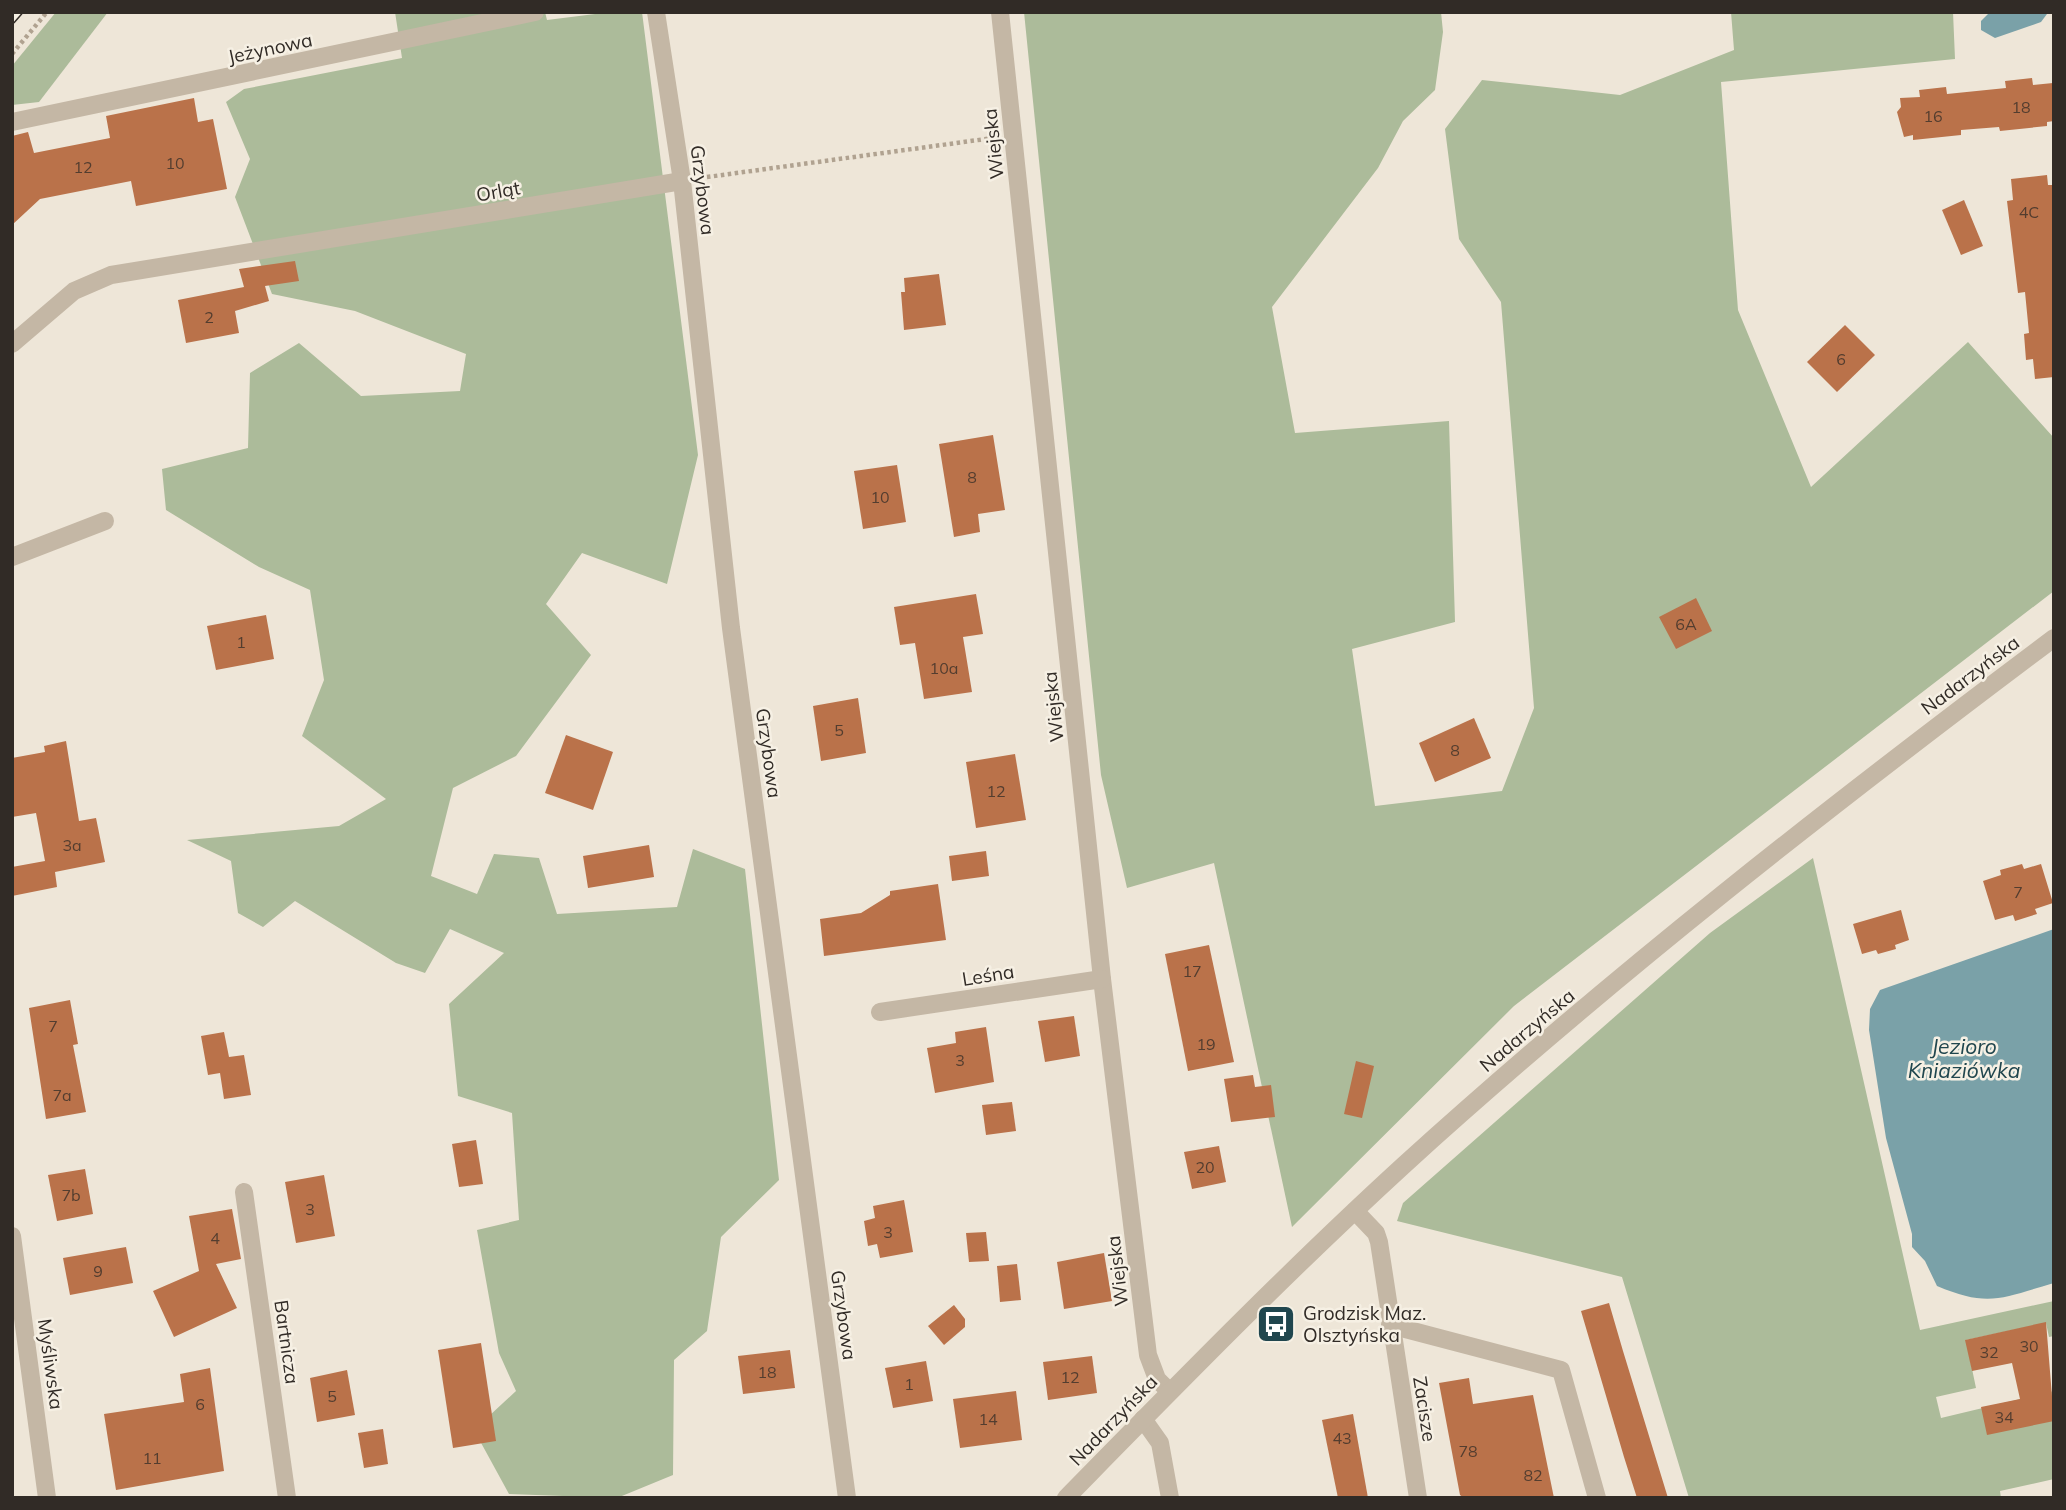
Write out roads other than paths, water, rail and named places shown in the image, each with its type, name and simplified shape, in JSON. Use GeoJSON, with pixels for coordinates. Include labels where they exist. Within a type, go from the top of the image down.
{"type":"FeatureCollection","features":[{"type":"Feature","properties":{"kind":"street","name":"Jeżynowa"},"geometry":{"type":"LineString","coordinates":[[12,122],[535,12]]}},
{"type":"Feature","properties":{"kind":"street","name":"Grzybowa"},"geometry":{"type":"LineString","coordinates":[[656,12],[682,181],[731,628],[848,1498]]}},
{"type":"Feature","properties":{"kind":"street","name":"Wiejska"},"geometry":{"type":"LineString","coordinates":[[1000,12],[1102,979],[1148,1354],[1157,1379],[1169,1391]]}},
{"type":"Feature","properties":{"kind":"street","name":"Orląt"},"geometry":{"type":"LineString","coordinates":[[12,344],[74,291],[111,275],[682,181]]}},
{"type":"Feature","properties":{"kind":"street"},"geometry":{"type":"LineString","coordinates":[[12,556],[105,521]]}},
{"type":"Feature","properties":{"kind":"street","name":"Nadarzyńska"},"geometry":{"type":"LineString","coordinates":[[1066,1498],[1169,1391],[1355,1211],[1488,1091],[1703,908],[1807,824],[2054,638]]}},
{"type":"Feature","properties":{"kind":"street","name":"Leśna"},"geometry":{"type":"LineString","coordinates":[[880,1012],[1102,979]]}},
{"type":"Feature","properties":{"kind":"street","name":"Bartnicza"},"geometry":{"type":"LineString","coordinates":[[244,1192],[287,1498]]}},
{"type":"Feature","properties":{"kind":"street","name":"Zacisze"},"geometry":{"type":"LineString","coordinates":[[1355,1211],[1376,1233],[1379,1242],[1418,1498]]}},
{"type":"Feature","properties":{"kind":"street","name":"Myśliwska"},"geometry":{"type":"LineString","coordinates":[[12,1236],[47,1498]]}},
{"type":"Feature","properties":{"kind":"street"},"geometry":{"type":"LineString","coordinates":[[1390,1325],[1561,1370],[1597,1498]]}},
{"type":"Feature","properties":{"kind":"street"},"geometry":{"type":"LineString","coordinates":[[1143,1419],[1160,1443],[1170,1498]]}},
{"type":"Feature","properties":{"kind":"water"},"geometry":{"type":"Polygon","coordinates":[[[1990,12],[2047,14],[2041,22],[1995,38],[1981,30],[1981,21],[1990,12]]]}},
{"type":"Feature","properties":{"kind":"water","name":"Jezioro Kniaziówka"},"geometry":{"type":"Polygon","coordinates":[[[2054,929],[2054,1283],[1996,1298],[1970,1297],[1937,1286],[1925,1261],[1912,1247],[1912,1234],[1886,1138],[1869,1030],[1870,1009],[1880,990],[2054,929]]]}},
{"type":"Feature","properties":{"kind":"railway"},"geometry":{"type":"LineString","coordinates":[[12,20],[19,12]]}},
{"type":"Feature","properties":{"kind":"place","name":"Grodzisk Maz. Olsztyńska"},"geometry":{"type":"Point","coordinates":[1276,1324]}}]}
